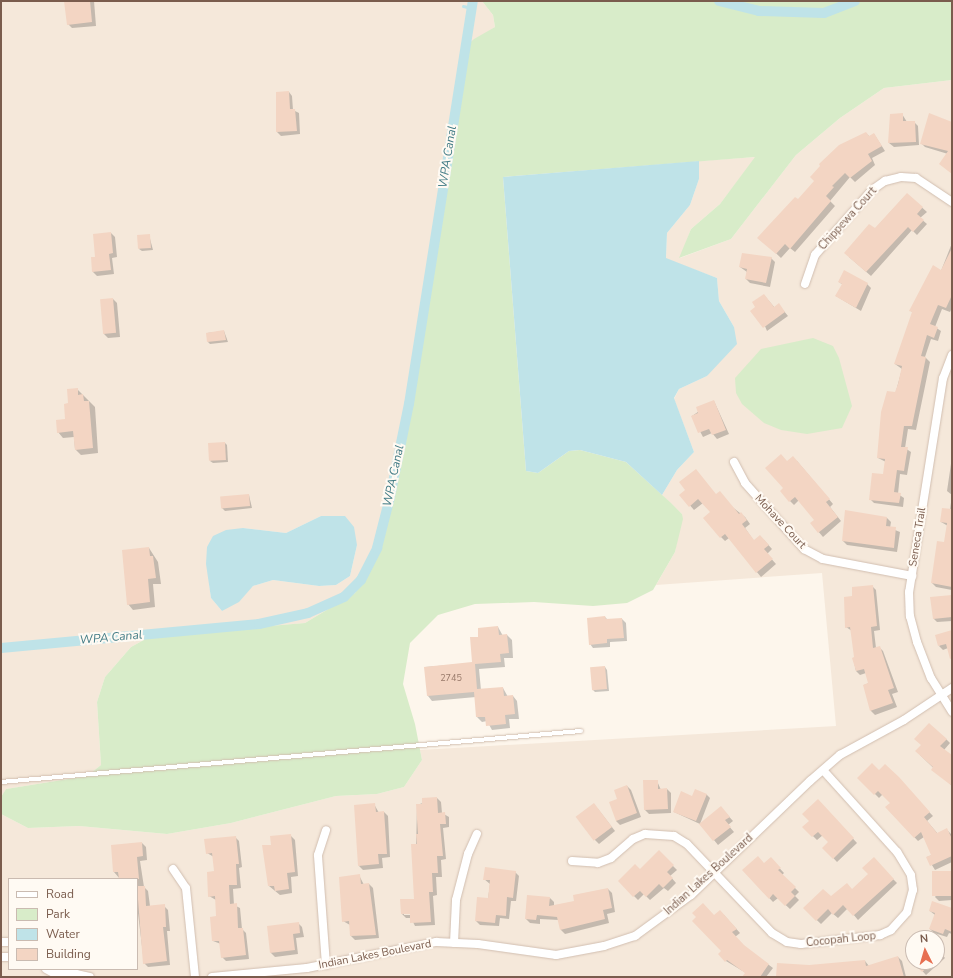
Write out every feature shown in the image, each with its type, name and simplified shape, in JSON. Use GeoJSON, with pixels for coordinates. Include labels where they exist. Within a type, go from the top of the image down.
{"type":"FeatureCollection","features":[{"type":"Feature","properties":{"kind":"street","name":"Chippewa Court"},"geometry":{"type":"LineString","coordinates":[[805,284],[815,255],[872,190],[885,181],[901,177],[916,178],[952,202]]}},
{"type":"Feature","properties":{"kind":"street","name":"Seneca Trail"},"geometry":{"type":"LineString","coordinates":[[952,355],[943,378],[909,592],[914,629],[931,678],[952,712]]}},
{"type":"Feature","properties":{"kind":"street","name":"Mohave Court"},"geometry":{"type":"LineString","coordinates":[[734,462],[745,483],[804,549],[823,560],[912,576]]}},
{"type":"Feature","properties":{"kind":"street","name":"Indian Lakes Boulevard"},"geometry":{"type":"LineString","coordinates":[[212,977],[326,965],[429,944],[454,943],[556,954],[604,946],[635,936],[658,921],[714,872],[840,755],[904,720],[952,688]]}},
{"type":"Feature","properties":{"kind":"street","name":"Cocopah Loop"},"geometry":{"type":"LineString","coordinates":[[572,862],[598,863],[611,858],[633,839],[645,834],[658,833],[674,836],[687,844],[772,933],[786,942],[801,944],[880,935],[890,930],[907,912],[913,890],[907,864],[823,770]]}},
{"type":"Feature","properties":{"kind":"street"},"geometry":{"type":"LineString","coordinates":[[326,830],[318,855],[326,965]]}},
{"type":"Feature","properties":{"kind":"street"},"geometry":{"type":"LineString","coordinates":[[454,943],[456,900],[468,854],[477,834]]}},
{"type":"Feature","properties":{"kind":"street"},"geometry":{"type":"LineString","coordinates":[[174,869],[186,888],[195,977]]}},
{"type":"Feature","properties":{"kind":"street"},"geometry":{"type":"LineString","coordinates":[[48,970],[55,974],[74,971],[90,977]]}},
{"type":"Feature","properties":{"kind":"lane"},"geometry":{"type":"LineString","coordinates":[[1,782],[581,731]]}},
{"type":"Feature","properties":{"kind":"shaded area"},"geometry":{"type":"Polygon","coordinates":[[[1,1],[482,1],[493,15],[495,27],[464,49],[419,358],[386,531],[355,593],[305,623],[151,636],[131,647],[105,677],[97,702],[101,765],[87,776],[6,789],[1,797],[1,1]],[[321,516],[286,533],[243,528],[209,582],[211,598],[222,611],[253,586],[273,580],[319,586],[336,585],[350,576],[357,545],[321,516]]]}},
{"type":"Feature","properties":{"kind":"shaded area"},"geometry":{"type":"Polygon","coordinates":[[[952,80],[952,977],[1,977],[1,814],[28,828],[79,826],[167,834],[231,823],[336,796],[377,794],[404,787],[422,760],[420,750],[836,726],[822,573],[656,585],[675,552],[682,514],[662,495],[677,470],[694,452],[674,399],[679,389],[707,376],[734,327],[719,301],[717,278],[666,259],[667,233],[690,205],[699,179],[699,161],[756,157],[720,204],[691,229],[680,258],[731,239],[796,155],[840,118],[884,88],[952,80]]]}},
{"type":"Feature","properties":{"kind":"green space"},"geometry":{"type":"Polygon","coordinates":[[[482,1],[952,1],[952,80],[884,88],[840,118],[796,155],[731,239],[679,258],[691,229],[720,204],[755,157],[503,177],[526,471],[538,473],[569,451],[580,450],[626,462],[682,514],[683,519],[675,552],[653,590],[627,603],[593,606],[534,602],[475,604],[438,615],[410,643],[403,684],[415,724],[422,760],[404,787],[377,794],[336,796],[231,823],[167,834],[79,826],[28,828],[1,814],[1,797],[6,789],[87,776],[101,765],[97,702],[105,677],[131,647],[151,636],[305,623],[355,593],[386,531],[419,358],[464,48],[474,39],[495,27],[493,15],[482,1]]]}},
{"type":"Feature","properties":{"kind":"green space"},"geometry":{"type":"Polygon","coordinates":[[[813,338],[833,346],[839,358],[852,406],[842,428],[807,434],[781,430],[764,423],[742,404],[736,393],[735,378],[761,349],[813,338]]]}},
{"type":"Feature","properties":{"kind":"water"},"geometry":{"type":"Polygon","coordinates":[[[699,161],[699,179],[690,205],[667,233],[666,258],[717,278],[719,301],[734,327],[737,344],[707,376],[679,389],[674,398],[694,452],[677,470],[662,495],[626,462],[580,450],[569,451],[538,473],[526,471],[503,177],[699,161]]]}},
{"type":"Feature","properties":{"kind":"water"},"geometry":{"type":"Polygon","coordinates":[[[321,516],[345,516],[354,527],[357,545],[350,576],[336,585],[319,586],[273,580],[253,586],[239,602],[222,611],[211,598],[206,564],[207,547],[213,536],[226,530],[243,528],[286,533],[321,516]]]}},
{"type":"Feature","properties":{"kind":"building"},"geometry":{"type":"Polygon","coordinates":[[[64,1],[90,1],[92,22],[67,25],[64,1]]]}},
{"type":"Feature","properties":{"kind":"building"},"geometry":{"type":"Polygon","coordinates":[[[289,91],[290,109],[295,109],[297,131],[276,132],[276,92],[289,91]]]}},
{"type":"Feature","properties":{"kind":"building"},"geometry":{"type":"Polygon","coordinates":[[[903,113],[903,121],[915,121],[916,142],[888,143],[890,114],[903,113]]]}},
{"type":"Feature","properties":{"kind":"building"},"geometry":{"type":"Polygon","coordinates":[[[929,113],[952,122],[952,174],[939,164],[948,151],[920,144],[929,113]]]}},
{"type":"Feature","properties":{"kind":"building"},"geometry":{"type":"Polygon","coordinates":[[[866,132],[869,136],[874,133],[882,146],[868,154],[872,161],[850,178],[845,173],[832,186],[834,187],[826,196],[831,201],[790,249],[785,244],[776,254],[757,238],[795,197],[798,199],[814,181],[810,177],[820,166],[819,164],[839,145],[866,132]]]}},
{"type":"Feature","properties":{"kind":"building"},"geometry":{"type":"Polygon","coordinates":[[[907,193],[923,207],[917,214],[924,220],[913,232],[908,227],[866,272],[844,253],[869,224],[875,228],[907,193]]]}},
{"type":"Feature","properties":{"kind":"building"},"geometry":{"type":"Polygon","coordinates":[[[111,232],[113,253],[109,254],[111,270],[92,272],[91,257],[95,257],[93,234],[111,232]]]}},
{"type":"Feature","properties":{"kind":"building"},"geometry":{"type":"Polygon","coordinates":[[[150,234],[151,248],[138,249],[137,235],[150,234]]]}},
{"type":"Feature","properties":{"kind":"building"},"geometry":{"type":"Polygon","coordinates":[[[952,248],[952,295],[946,308],[938,305],[930,324],[938,327],[934,338],[927,335],[921,356],[926,357],[912,426],[904,426],[901,447],[908,447],[904,471],[897,470],[894,492],[901,493],[899,503],[869,500],[872,473],[883,474],[885,459],[877,458],[881,412],[887,391],[895,392],[898,384],[902,366],[894,364],[912,312],[909,311],[933,265],[941,270],[952,248]]]}},
{"type":"Feature","properties":{"kind":"building"},"geometry":{"type":"Polygon","coordinates":[[[742,253],[772,257],[766,283],[745,279],[747,269],[739,267],[742,253]]]}},
{"type":"Feature","properties":{"kind":"building"},"geometry":{"type":"Polygon","coordinates":[[[844,270],[868,283],[856,308],[835,296],[842,284],[838,282],[844,270]]]}},
{"type":"Feature","properties":{"kind":"building"},"geometry":{"type":"Polygon","coordinates":[[[764,294],[774,307],[779,303],[785,312],[763,328],[750,311],[755,307],[752,302],[764,294]]]}},
{"type":"Feature","properties":{"kind":"building"},"geometry":{"type":"Polygon","coordinates":[[[113,298],[116,333],[103,334],[100,299],[113,298]]]}},
{"type":"Feature","properties":{"kind":"building"},"geometry":{"type":"Polygon","coordinates":[[[224,330],[226,340],[207,342],[206,333],[224,330]]]}},
{"type":"Feature","properties":{"kind":"building"},"geometry":{"type":"Polygon","coordinates":[[[78,388],[78,395],[83,394],[84,401],[89,401],[93,448],[75,450],[73,431],[57,433],[56,420],[65,419],[64,404],[68,403],[67,389],[78,388]]]}},
{"type":"Feature","properties":{"kind":"building"},"geometry":{"type":"Polygon","coordinates":[[[714,400],[726,430],[712,435],[709,429],[698,433],[691,416],[698,413],[696,407],[714,400]]]}},
{"type":"Feature","properties":{"kind":"building"},"geometry":{"type":"Polygon","coordinates":[[[225,442],[226,460],[209,461],[208,443],[225,442]]]}},
{"type":"Feature","properties":{"kind":"building"},"geometry":{"type":"Polygon","coordinates":[[[781,454],[787,461],[793,456],[830,499],[826,502],[838,517],[818,533],[810,523],[814,520],[795,497],[789,502],[780,491],[783,488],[765,468],[781,454]]]}},
{"type":"Feature","properties":{"kind":"building"},"geometry":{"type":"Polygon","coordinates":[[[696,469],[716,494],[720,491],[739,514],[741,512],[747,520],[742,524],[754,540],[760,535],[769,545],[764,549],[773,559],[756,573],[725,534],[720,538],[703,518],[710,512],[698,499],[689,507],[679,495],[685,490],[679,482],[696,469]]]}},
{"type":"Feature","properties":{"kind":"building"},"geometry":{"type":"Polygon","coordinates":[[[249,494],[250,506],[221,508],[220,497],[249,494]]]}},
{"type":"Feature","properties":{"kind":"building"},"geometry":{"type":"Polygon","coordinates":[[[942,508],[952,509],[952,587],[931,583],[937,541],[944,542],[947,523],[940,522],[942,508]]]}},
{"type":"Feature","properties":{"kind":"building"},"geometry":{"type":"Polygon","coordinates":[[[845,510],[887,517],[886,526],[896,527],[894,548],[842,541],[845,510]]]}},
{"type":"Feature","properties":{"kind":"building"},"geometry":{"type":"Polygon","coordinates":[[[149,547],[150,556],[153,556],[156,578],[148,579],[150,602],[127,605],[122,550],[149,547]]]}},
{"type":"Feature","properties":{"kind":"building"},"geometry":{"type":"Polygon","coordinates":[[[873,585],[877,626],[871,627],[873,648],[880,646],[894,688],[888,690],[893,703],[870,711],[863,685],[868,683],[864,669],[856,671],[852,658],[854,657],[850,627],[845,628],[844,597],[852,596],[852,587],[873,585]]]}},
{"type":"Feature","properties":{"kind":"building"},"geometry":{"type":"Polygon","coordinates":[[[952,595],[952,617],[933,619],[930,597],[952,595]]]}},
{"type":"Feature","properties":{"kind":"building"},"geometry":{"type":"Polygon","coordinates":[[[605,616],[606,619],[622,618],[624,638],[607,639],[607,643],[589,645],[587,618],[605,616]]]}},
{"type":"Feature","properties":{"kind":"building"},"geometry":{"type":"Polygon","coordinates":[[[498,626],[499,635],[507,634],[509,653],[500,654],[501,662],[475,664],[477,689],[503,687],[504,696],[513,695],[515,714],[505,715],[506,724],[486,726],[485,717],[476,717],[474,692],[427,696],[424,667],[472,662],[470,637],[478,637],[478,628],[498,626]]]}},
{"type":"Feature","properties":{"kind":"building"},"geometry":{"type":"Polygon","coordinates":[[[952,630],[952,658],[950,659],[946,644],[938,646],[935,635],[952,630]]]}},
{"type":"Feature","properties":{"kind":"building"},"geometry":{"type":"Polygon","coordinates":[[[605,666],[607,689],[592,690],[590,667],[605,666]]]}},
{"type":"Feature","properties":{"kind":"building"},"geometry":{"type":"Polygon","coordinates":[[[929,723],[947,739],[940,746],[952,755],[952,786],[931,770],[933,767],[915,751],[921,745],[914,739],[929,723]]]}},
{"type":"Feature","properties":{"kind":"building"},"geometry":{"type":"Polygon","coordinates":[[[872,763],[879,770],[885,764],[899,777],[930,812],[924,817],[937,833],[947,828],[952,839],[952,856],[930,866],[926,857],[931,855],[921,832],[914,838],[885,807],[890,803],[878,791],[874,795],[857,778],[872,763]]]}},
{"type":"Feature","properties":{"kind":"building"},"geometry":{"type":"Polygon","coordinates":[[[643,780],[658,780],[658,789],[667,788],[668,809],[644,810],[643,780]]]}},
{"type":"Feature","properties":{"kind":"building"},"geometry":{"type":"Polygon","coordinates":[[[627,785],[637,813],[616,821],[609,802],[617,799],[614,790],[627,785]]]}},
{"type":"Feature","properties":{"kind":"building"},"geometry":{"type":"Polygon","coordinates":[[[695,789],[707,794],[696,821],[673,812],[681,791],[692,796],[695,789]]]}},
{"type":"Feature","properties":{"kind":"building"},"geometry":{"type":"Polygon","coordinates":[[[437,797],[438,813],[445,812],[446,824],[440,824],[443,856],[437,856],[438,873],[432,873],[433,892],[429,892],[431,922],[410,923],[410,914],[401,914],[400,899],[414,899],[411,844],[417,844],[416,834],[418,834],[416,804],[422,804],[422,798],[437,797]]]}},
{"type":"Feature","properties":{"kind":"building"},"geometry":{"type":"Polygon","coordinates":[[[818,799],[854,838],[833,859],[822,848],[828,842],[818,832],[812,837],[802,827],[809,821],[802,814],[818,799]]]}},
{"type":"Feature","properties":{"kind":"building"},"geometry":{"type":"Polygon","coordinates":[[[375,803],[376,812],[384,811],[387,854],[378,854],[379,864],[358,866],[354,805],[375,803]]]}},
{"type":"Feature","properties":{"kind":"building"},"geometry":{"type":"Polygon","coordinates":[[[594,803],[612,827],[594,841],[576,817],[594,803]]]}},
{"type":"Feature","properties":{"kind":"building"},"geometry":{"type":"Polygon","coordinates":[[[721,806],[730,817],[725,820],[731,827],[713,841],[699,824],[721,806]]]}},
{"type":"Feature","properties":{"kind":"building"},"geometry":{"type":"Polygon","coordinates":[[[291,834],[295,872],[287,873],[289,889],[275,891],[274,886],[268,886],[262,845],[271,845],[270,836],[291,834]]]}},
{"type":"Feature","properties":{"kind":"building"},"geometry":{"type":"Polygon","coordinates":[[[236,836],[239,864],[236,864],[237,885],[229,885],[230,904],[237,903],[238,928],[243,928],[246,955],[221,958],[219,941],[212,941],[210,917],[216,916],[215,896],[208,897],[207,872],[214,871],[212,853],[206,854],[204,839],[236,836]]]}},
{"type":"Feature","properties":{"kind":"building"},"geometry":{"type":"Polygon","coordinates":[[[142,842],[143,856],[137,857],[139,879],[119,878],[118,872],[113,872],[111,845],[142,842]]]}},
{"type":"Feature","properties":{"kind":"building"},"geometry":{"type":"Polygon","coordinates":[[[659,850],[674,865],[667,872],[673,878],[663,888],[659,884],[646,897],[640,891],[633,897],[618,881],[635,864],[640,869],[659,850]]]}},
{"type":"Feature","properties":{"kind":"building"},"geometry":{"type":"Polygon","coordinates":[[[758,856],[764,863],[771,857],[781,868],[778,870],[796,887],[791,892],[795,896],[785,906],[773,894],[769,899],[742,870],[758,856]]]}},
{"type":"Feature","properties":{"kind":"building"},"geometry":{"type":"Polygon","coordinates":[[[874,857],[894,879],[853,916],[843,905],[833,915],[828,909],[816,921],[803,908],[823,889],[831,896],[847,883],[852,889],[868,874],[862,868],[874,857]]]}},
{"type":"Feature","properties":{"kind":"building"},"geometry":{"type":"Polygon","coordinates":[[[485,867],[516,871],[513,898],[507,897],[506,916],[496,915],[495,923],[475,921],[477,897],[488,898],[490,880],[483,880],[485,867]]]}},
{"type":"Feature","properties":{"kind":"building"},"geometry":{"type":"Polygon","coordinates":[[[932,871],[952,871],[952,896],[932,896],[932,871]]]}},
{"type":"Feature","properties":{"kind":"building"},"geometry":{"type":"Polygon","coordinates":[[[360,874],[361,884],[369,883],[376,935],[350,936],[349,921],[342,922],[339,877],[360,874]]]}},
{"type":"Feature","properties":{"kind":"building"},"geometry":{"type":"Polygon","coordinates":[[[138,886],[145,886],[146,906],[165,904],[166,927],[163,927],[167,961],[143,964],[138,886]]]}},
{"type":"Feature","properties":{"kind":"building"},"geometry":{"type":"Polygon","coordinates":[[[608,888],[612,908],[603,910],[605,919],[560,930],[557,917],[537,915],[536,920],[525,919],[527,895],[550,897],[549,906],[574,901],[573,895],[608,888]]]}},
{"type":"Feature","properties":{"kind":"building"},"geometry":{"type":"Polygon","coordinates":[[[932,901],[952,908],[952,932],[945,929],[929,929],[935,913],[929,911],[932,901]]]}},
{"type":"Feature","properties":{"kind":"building"},"geometry":{"type":"Polygon","coordinates":[[[703,903],[714,915],[720,910],[737,929],[732,932],[744,945],[769,964],[760,977],[742,977],[745,973],[727,960],[725,962],[718,954],[721,951],[692,921],[696,917],[692,913],[703,903]]]}},
{"type":"Feature","properties":{"kind":"building"},"geometry":{"type":"Polygon","coordinates":[[[299,922],[300,933],[293,934],[295,950],[270,953],[267,926],[299,922]]]}},
{"type":"Feature","properties":{"kind":"building"},"geometry":{"type":"Polygon","coordinates":[[[898,956],[904,977],[776,977],[777,963],[809,965],[865,960],[866,966],[898,956]]]}},
{"type":"Feature","properties":{"kind":"waterway","name":"WPA Canal"},"geometry":{"type":"LineString","coordinates":[[1,648],[259,624],[308,613],[344,597],[361,580],[377,548],[390,497],[409,404],[473,1]]}},
{"type":"Feature","properties":{"kind":"waterway"},"geometry":{"type":"LineString","coordinates":[[719,1],[759,11],[824,13],[855,1]]}},
{"type":"Feature","properties":{"kind":"waterway"},"geometry":{"type":"LineString","coordinates":[[463,6],[472,8]]}}]}
